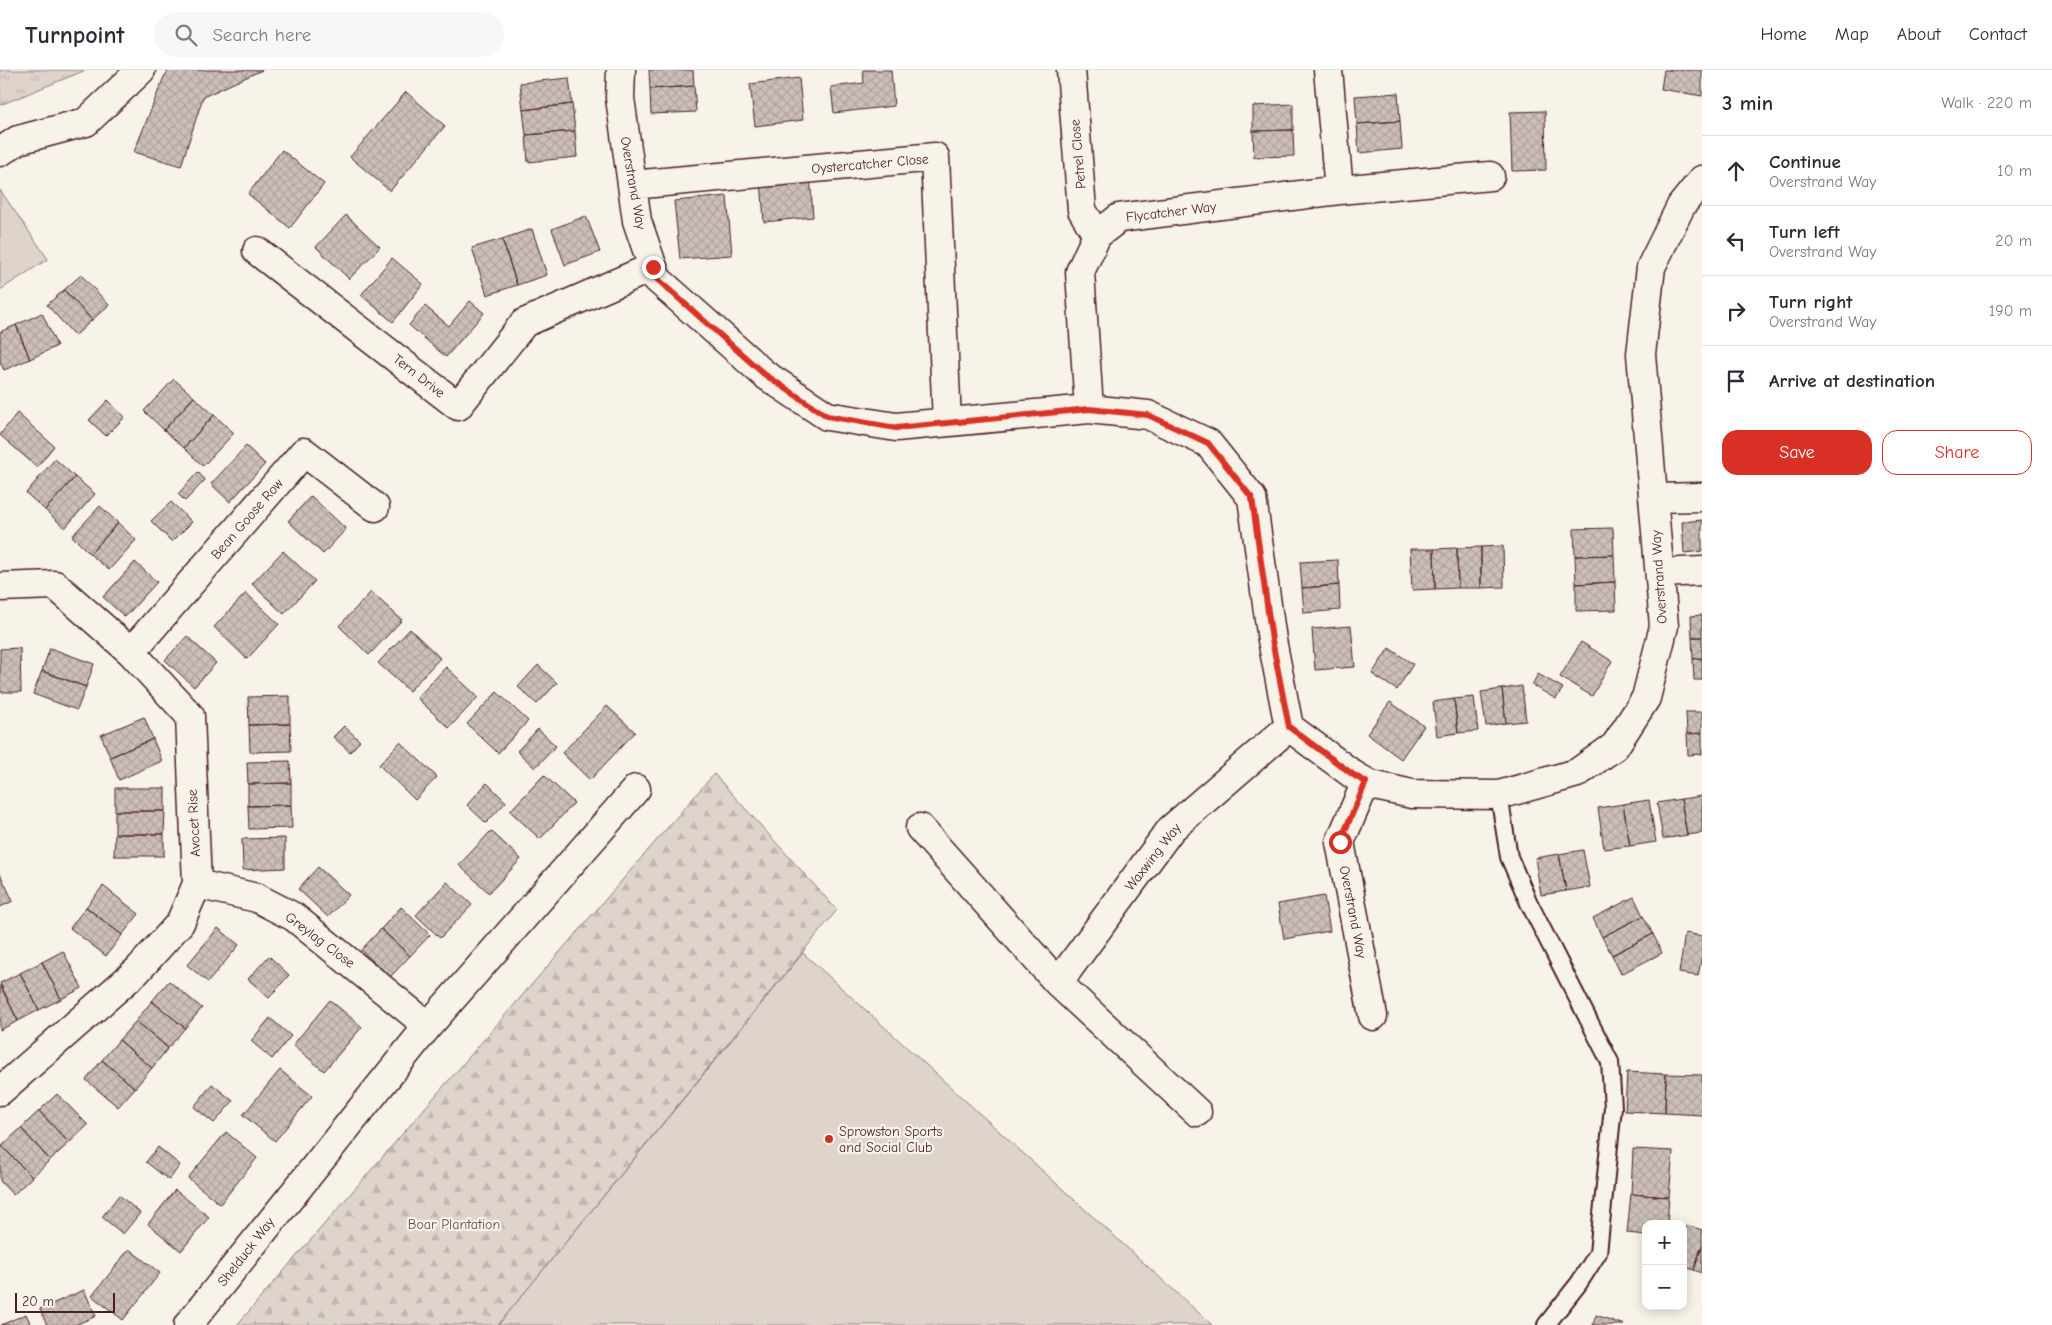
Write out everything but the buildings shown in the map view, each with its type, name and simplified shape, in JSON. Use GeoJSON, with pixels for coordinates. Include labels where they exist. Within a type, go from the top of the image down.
{"type":"FeatureCollection","features":[{"type":"Feature","properties":{"kind":"street"},"geometry":{"type":"LineString","coordinates":[[0,152],[18,140],[86,122],[141,70]]}},
{"type":"Feature","properties":{"kind":"street","name":"Overstrand Way"},"geometry":{"type":"LineString","coordinates":[[621,70],[620,98],[637,221],[657,279],[764,374],[827,416],[896,428],[1089,409],[1148,415],[1208,443],[1252,498],[1272,640],[1289,727],[1355,776],[1366,782],[1412,794],[1499,794],[1577,773],[1615,746],[1646,698],[1664,626],[1641,354],[1651,267],[1681,206],[1702,180]]}},
{"type":"Feature","properties":{"kind":"street","name":"Petrel Close"},"geometry":{"type":"LineString","coordinates":[[1071,70],[1082,210],[1097,235]]}},
{"type":"Feature","properties":{"kind":"street"},"geometry":{"type":"LineString","coordinates":[[1328,70],[1339,190]]}},
{"type":"Feature","properties":{"kind":"street","name":"Oystercatcher Close"},"geometry":{"type":"LineString","coordinates":[[632,185],[935,157],[947,422]]}},
{"type":"Feature","properties":{"kind":"street","name":"Flycatcher Way"},"geometry":{"type":"LineString","coordinates":[[1089,409],[1080,272],[1097,235],[1119,218],[1339,190],[1490,176]]}},
{"type":"Feature","properties":{"kind":"street","name":"Tern Drive"},"geometry":{"type":"LineString","coordinates":[[257,251],[458,406],[524,323],[653,267]]}},
{"type":"Feature","properties":{"kind":"street","name":"Bean Goose Row"},"geometry":{"type":"LineString","coordinates":[[131,652],[304,452],[375,507]]}},
{"type":"Feature","properties":{"kind":"street"},"geometry":{"type":"LineString","coordinates":[[1653,498],[1702,497]]}},
{"type":"Feature","properties":{"kind":"street"},"geometry":{"type":"LineString","coordinates":[[1660,573],[1702,571]]}},
{"type":"Feature","properties":{"kind":"street","name":"Avocet Rise"},"geometry":{"type":"LineString","coordinates":[[0,587],[55,585],[131,652],[190,716],[197,884],[180,923],[137,972],[0,1091]]}},
{"type":"Feature","properties":{"kind":"street","name":"Waxwing Way"},"geometry":{"type":"LineString","coordinates":[[1058,983],[1171,829],[1289,727]]}},
{"type":"Feature","properties":{"kind":"street","name":"Overstrand Way"},"geometry":{"type":"LineString","coordinates":[[1366,782],[1340,842],[1373,1016]]}},
{"type":"Feature","properties":{"kind":"street","name":"Shelduck Way"},"geometry":{"type":"LineString","coordinates":[[188,1325],[428,1026],[636,789]]}},
{"type":"Feature","properties":{"kind":"street"},"geometry":{"type":"LineString","coordinates":[[920,828],[1058,983],[1197,1112]]}},
{"type":"Feature","properties":{"kind":"street","name":"Greylag Close"},"geometry":{"type":"LineString","coordinates":[[197,884],[257,898],[294,917],[428,1026]]}},
{"type":"Feature","properties":{"kind":"lane"},"geometry":{"type":"LineString","coordinates":[[1499,794],[1509,857],[1528,903],[1610,1062],[1613,1107],[1598,1253],[1579,1284],[1546,1325]]}},
{"type":"Feature","properties":{"kind":"green space"},"geometry":{"type":"Polygon","coordinates":[[[0,70],[86,70],[0,105],[0,70]]]}},
{"type":"Feature","properties":{"kind":"green space"},"geometry":{"type":"Polygon","coordinates":[[[0,190],[48,259],[0,290],[0,190]]]}},
{"type":"Feature","properties":{"kind":"green space","name":"Boar Plantation"},"geometry":{"type":"Polygon","coordinates":[[[714,774],[837,910],[498,1325],[237,1325],[714,774]]]}},
{"type":"Feature","properties":{"kind":"green space","name":"Sprowston Sports and Social Club"},"geometry":{"type":"Polygon","coordinates":[[[803,953],[1212,1325],[498,1325],[803,953]]]}},
{"type":"Feature","properties":{"kind":"place","name":"Sprowston Sports and Social Club"},"geometry":{"type":"Point","coordinates":[829,1139]}},
{"type":"Feature","properties":{"kind":"route"},"geometry":{"type":"LineString","coordinates":[[653,267],[657,279],[764,374],[827,416],[896,428],[1089,409],[1148,415],[1208,443],[1252,498],[1272,640],[1289,727],[1355,776],[1366,782],[1340,842]]}}]}
